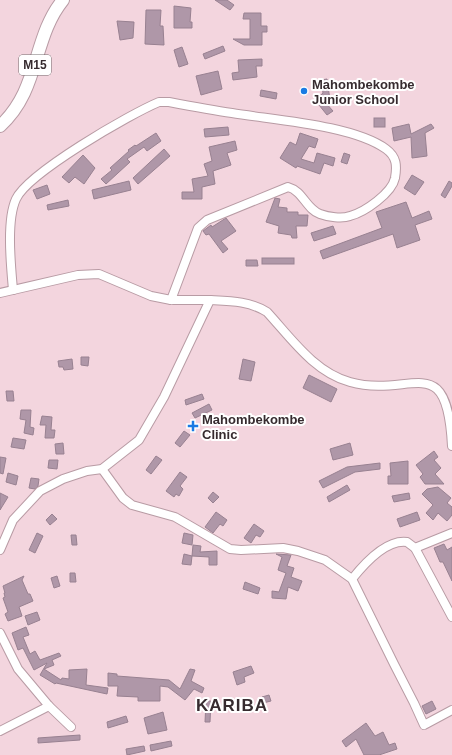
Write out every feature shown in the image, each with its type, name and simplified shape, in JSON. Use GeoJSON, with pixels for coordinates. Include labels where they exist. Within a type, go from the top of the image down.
{"type":"FeatureCollection","features":[{"type":"Feature","properties":{"kind":"main road","name":"M15"},"geometry":{"type":"LineString","coordinates":[[0,126],[14,110],[25,93],[47,28],[55,11],[63,0]]}},
{"type":"Feature","properties":{"kind":"street"},"geometry":{"type":"LineString","coordinates":[[13,290],[10,234],[16,200],[23,188],[93,138],[159,102],[170,102],[340,131],[372,141],[386,149],[394,158],[397,165],[394,183],[387,192],[370,206],[350,217],[320,214],[312,210],[296,191],[288,187],[207,220],[198,228],[171,300]]}},
{"type":"Feature","properties":{"kind":"street"},"geometry":{"type":"LineString","coordinates":[[0,293],[78,275],[99,274],[151,296],[171,300],[234,301],[258,306],[267,312],[314,362],[328,372],[349,382],[374,386],[424,382],[437,388],[444,398],[451,422],[452,446]]}},
{"type":"Feature","properties":{"kind":"street"},"geometry":{"type":"LineString","coordinates":[[0,550],[13,520],[40,491],[63,479],[87,471],[102,469],[139,440],[164,397],[210,300]]}},
{"type":"Feature","properties":{"kind":"street"},"geometry":{"type":"LineString","coordinates":[[102,469],[123,498],[132,505],[175,517],[230,549],[241,550],[283,548],[298,551],[325,560],[352,579],[424,725],[451,712]]}},
{"type":"Feature","properties":{"kind":"street"},"geometry":{"type":"LineString","coordinates":[[415,548],[452,533]]}},
{"type":"Feature","properties":{"kind":"street"},"geometry":{"type":"LineString","coordinates":[[352,579],[374,556],[393,543],[407,542],[415,548],[452,618]]}},
{"type":"Feature","properties":{"kind":"street"},"geometry":{"type":"LineString","coordinates":[[0,633],[18,670],[49,706],[71,727]]}},
{"type":"Feature","properties":{"kind":"street"},"geometry":{"type":"LineString","coordinates":[[0,731],[49,706]]}},
{"type":"Feature","properties":{"kind":"building"},"geometry":{"type":"Polygon","coordinates":[[[215,0],[227,0],[234,5],[230,10],[215,0]]]}},
{"type":"Feature","properties":{"kind":"building"},"geometry":{"type":"Polygon","coordinates":[[[174,6],[191,8],[190,22],[192,22],[192,28],[174,28],[174,6]]]}},
{"type":"Feature","properties":{"kind":"building"},"geometry":{"type":"Polygon","coordinates":[[[146,10],[161,10],[160,26],[163,26],[164,45],[145,44],[146,10]]]}},
{"type":"Feature","properties":{"kind":"building"},"geometry":{"type":"Polygon","coordinates":[[[244,13],[261,13],[261,26],[267,26],[267,32],[262,32],[262,45],[244,45],[233,39],[250,39],[250,19],[243,19],[244,13]]]}},
{"type":"Feature","properties":{"kind":"building"},"geometry":{"type":"Polygon","coordinates":[[[117,21],[134,22],[133,38],[120,40],[117,21]]]}},
{"type":"Feature","properties":{"kind":"building"},"geometry":{"type":"Polygon","coordinates":[[[223,46],[225,51],[205,59],[203,54],[223,46]]]}},
{"type":"Feature","properties":{"kind":"building"},"geometry":{"type":"Polygon","coordinates":[[[182,47],[188,64],[179,67],[174,50],[182,47]]]}},
{"type":"Feature","properties":{"kind":"building"},"geometry":{"type":"Polygon","coordinates":[[[262,59],[262,66],[256,66],[257,77],[233,80],[232,73],[239,72],[238,60],[262,59]]]}},
{"type":"Feature","properties":{"kind":"building"},"geometry":{"type":"Polygon","coordinates":[[[218,71],[222,89],[201,95],[196,76],[218,71]]]}},
{"type":"Feature","properties":{"kind":"building"},"geometry":{"type":"Polygon","coordinates":[[[327,79],[330,100],[324,101],[333,111],[327,115],[315,100],[323,93],[321,80],[327,79]]]}},
{"type":"Feature","properties":{"kind":"building"},"geometry":{"type":"Polygon","coordinates":[[[261,90],[277,93],[276,99],[260,96],[261,90]]]}},
{"type":"Feature","properties":{"kind":"building"},"geometry":{"type":"Polygon","coordinates":[[[374,118],[385,118],[385,127],[374,127],[374,118]]]}},
{"type":"Feature","properties":{"kind":"building"},"geometry":{"type":"Polygon","coordinates":[[[409,124],[411,134],[431,124],[434,128],[425,133],[427,156],[412,158],[411,137],[394,141],[392,128],[409,124]]]}},
{"type":"Feature","properties":{"kind":"building"},"geometry":{"type":"Polygon","coordinates":[[[228,127],[229,135],[205,137],[204,129],[228,127]]]}},
{"type":"Feature","properties":{"kind":"building"},"geometry":{"type":"Polygon","coordinates":[[[156,133],[161,141],[147,151],[144,147],[127,159],[130,162],[106,184],[101,179],[112,170],[110,168],[129,151],[128,150],[156,133]]]}},
{"type":"Feature","properties":{"kind":"building"},"geometry":{"type":"Polygon","coordinates":[[[300,133],[318,139],[315,148],[309,146],[301,159],[314,163],[317,153],[335,158],[333,166],[324,163],[320,174],[297,166],[296,168],[280,158],[290,142],[296,145],[300,133]]]}},
{"type":"Feature","properties":{"kind":"building"},"geometry":{"type":"Polygon","coordinates":[[[235,141],[237,150],[227,153],[231,165],[213,171],[215,184],[202,187],[202,199],[182,199],[182,192],[194,192],[192,179],[208,176],[204,164],[212,161],[209,147],[235,141]]]}},
{"type":"Feature","properties":{"kind":"building"},"geometry":{"type":"Polygon","coordinates":[[[164,149],[170,156],[138,184],[133,178],[164,149]]]}},
{"type":"Feature","properties":{"kind":"building"},"geometry":{"type":"Polygon","coordinates":[[[344,153],[350,155],[347,164],[341,162],[344,153]]]}},
{"type":"Feature","properties":{"kind":"building"},"geometry":{"type":"Polygon","coordinates":[[[83,155],[95,168],[84,184],[75,177],[69,183],[62,177],[83,155]]]}},
{"type":"Feature","properties":{"kind":"building"},"geometry":{"type":"Polygon","coordinates":[[[412,175],[424,182],[415,195],[404,188],[412,175]]]}},
{"type":"Feature","properties":{"kind":"building"},"geometry":{"type":"Polygon","coordinates":[[[129,181],[131,190],[94,199],[92,190],[129,181]]]}},
{"type":"Feature","properties":{"kind":"building"},"geometry":{"type":"Polygon","coordinates":[[[449,181],[452,183],[452,186],[445,198],[441,195],[449,181]]]}},
{"type":"Feature","properties":{"kind":"building"},"geometry":{"type":"Polygon","coordinates":[[[47,185],[50,194],[37,199],[33,190],[47,185]]]}},
{"type":"Feature","properties":{"kind":"building"},"geometry":{"type":"Polygon","coordinates":[[[275,198],[280,199],[278,207],[287,208],[287,212],[298,212],[298,215],[308,215],[307,226],[296,226],[297,238],[292,238],[291,235],[278,233],[279,226],[266,222],[275,198]]]}},
{"type":"Feature","properties":{"kind":"building"},"geometry":{"type":"Polygon","coordinates":[[[68,200],[69,206],[48,210],[47,205],[68,200]]]}},
{"type":"Feature","properties":{"kind":"building"},"geometry":{"type":"Polygon","coordinates":[[[406,202],[412,218],[429,211],[432,219],[415,225],[420,240],[397,248],[393,234],[323,259],[320,251],[382,228],[376,212],[406,202]]]}},
{"type":"Feature","properties":{"kind":"building"},"geometry":{"type":"Polygon","coordinates":[[[226,218],[236,231],[221,241],[228,249],[223,253],[209,234],[206,235],[203,231],[211,225],[212,227],[226,218]]]}},
{"type":"Feature","properties":{"kind":"building"},"geometry":{"type":"Polygon","coordinates":[[[333,226],[336,234],[314,241],[311,233],[333,226]]]}},
{"type":"Feature","properties":{"kind":"building"},"geometry":{"type":"Polygon","coordinates":[[[262,258],[294,258],[294,264],[262,264],[262,258]]]}},
{"type":"Feature","properties":{"kind":"building"},"geometry":{"type":"Polygon","coordinates":[[[246,260],[257,260],[258,266],[246,266],[246,260]]]}},
{"type":"Feature","properties":{"kind":"building"},"geometry":{"type":"Polygon","coordinates":[[[81,357],[89,357],[88,366],[81,365],[81,357]]]}},
{"type":"Feature","properties":{"kind":"building"},"geometry":{"type":"Polygon","coordinates":[[[72,359],[73,369],[64,370],[63,367],[59,367],[58,361],[72,359]]]}},
{"type":"Feature","properties":{"kind":"building"},"geometry":{"type":"Polygon","coordinates":[[[243,359],[255,362],[251,381],[239,379],[243,359]]]}},
{"type":"Feature","properties":{"kind":"building"},"geometry":{"type":"Polygon","coordinates":[[[309,375],[337,389],[331,402],[303,388],[309,375]]]}},
{"type":"Feature","properties":{"kind":"building"},"geometry":{"type":"Polygon","coordinates":[[[6,391],[13,391],[14,401],[7,401],[6,391]]]}},
{"type":"Feature","properties":{"kind":"building"},"geometry":{"type":"Polygon","coordinates":[[[202,394],[204,399],[186,405],[185,400],[202,394]]]}},
{"type":"Feature","properties":{"kind":"building"},"geometry":{"type":"Polygon","coordinates":[[[209,404],[212,410],[195,418],[192,413],[209,404]]]}},
{"type":"Feature","properties":{"kind":"building"},"geometry":{"type":"Polygon","coordinates":[[[21,410],[31,410],[30,427],[34,428],[33,435],[24,433],[26,420],[20,419],[21,410]]]}},
{"type":"Feature","properties":{"kind":"building"},"geometry":{"type":"Polygon","coordinates":[[[42,416],[52,417],[51,430],[55,430],[54,438],[45,438],[46,425],[40,425],[42,416]]]}},
{"type":"Feature","properties":{"kind":"building"},"geometry":{"type":"Polygon","coordinates":[[[184,431],[190,435],[180,447],[175,443],[184,431]]]}},
{"type":"Feature","properties":{"kind":"building"},"geometry":{"type":"Polygon","coordinates":[[[13,438],[26,440],[24,449],[11,447],[13,438]]]}},
{"type":"Feature","properties":{"kind":"building"},"geometry":{"type":"Polygon","coordinates":[[[63,443],[64,454],[56,454],[55,444],[63,443]]]}},
{"type":"Feature","properties":{"kind":"building"},"geometry":{"type":"Polygon","coordinates":[[[350,443],[353,455],[333,460],[330,449],[350,443]]]}},
{"type":"Feature","properties":{"kind":"building"},"geometry":{"type":"Polygon","coordinates":[[[434,451],[438,457],[434,460],[441,468],[435,474],[444,484],[425,484],[420,477],[423,474],[416,465],[434,451]]]}},
{"type":"Feature","properties":{"kind":"building"},"geometry":{"type":"Polygon","coordinates":[[[156,456],[162,460],[151,474],[146,470],[156,456]]]}},
{"type":"Feature","properties":{"kind":"building"},"geometry":{"type":"Polygon","coordinates":[[[0,457],[6,458],[3,474],[0,473],[0,457]]]}},
{"type":"Feature","properties":{"kind":"building"},"geometry":{"type":"Polygon","coordinates":[[[49,460],[58,460],[57,469],[48,468],[49,460]]]}},
{"type":"Feature","properties":{"kind":"building"},"geometry":{"type":"Polygon","coordinates":[[[408,461],[408,484],[388,484],[388,476],[391,476],[390,463],[408,461]]]}},
{"type":"Feature","properties":{"kind":"building"},"geometry":{"type":"Polygon","coordinates":[[[380,463],[380,469],[355,472],[323,488],[319,481],[347,467],[380,463]]]}},
{"type":"Feature","properties":{"kind":"building"},"geometry":{"type":"Polygon","coordinates":[[[180,472],[187,477],[180,486],[183,489],[179,496],[176,494],[174,497],[166,491],[180,472]]]}},
{"type":"Feature","properties":{"kind":"building"},"geometry":{"type":"Polygon","coordinates":[[[8,473],[18,476],[16,485],[6,482],[8,473]]]}},
{"type":"Feature","properties":{"kind":"building"},"geometry":{"type":"Polygon","coordinates":[[[31,478],[39,479],[38,486],[35,489],[29,488],[31,478]]]}},
{"type":"Feature","properties":{"kind":"building"},"geometry":{"type":"Polygon","coordinates":[[[347,485],[350,490],[329,502],[327,497],[347,485]]]}},
{"type":"Feature","properties":{"kind":"building"},"geometry":{"type":"Polygon","coordinates":[[[438,487],[451,498],[447,503],[452,507],[452,515],[447,521],[438,513],[433,520],[426,513],[433,505],[422,494],[427,489],[438,487]]]}},
{"type":"Feature","properties":{"kind":"building"},"geometry":{"type":"Polygon","coordinates":[[[213,492],[219,497],[213,503],[208,498],[213,492]]]}},
{"type":"Feature","properties":{"kind":"building"},"geometry":{"type":"Polygon","coordinates":[[[0,493],[8,497],[0,510],[0,493]]]}},
{"type":"Feature","properties":{"kind":"building"},"geometry":{"type":"Polygon","coordinates":[[[409,493],[410,499],[394,502],[392,496],[409,493]]]}},
{"type":"Feature","properties":{"kind":"building"},"geometry":{"type":"Polygon","coordinates":[[[216,512],[227,520],[223,526],[220,524],[213,533],[205,527],[216,512]]]}},
{"type":"Feature","properties":{"kind":"building"},"geometry":{"type":"Polygon","coordinates":[[[417,512],[420,520],[400,527],[397,519],[417,512]]]}},
{"type":"Feature","properties":{"kind":"building"},"geometry":{"type":"Polygon","coordinates":[[[52,514],[57,519],[50,525],[46,520],[52,514]]]}},
{"type":"Feature","properties":{"kind":"building"},"geometry":{"type":"Polygon","coordinates":[[[254,524],[264,531],[260,537],[256,535],[251,543],[244,538],[254,524]]]}},
{"type":"Feature","properties":{"kind":"building"},"geometry":{"type":"Polygon","coordinates":[[[37,533],[43,536],[35,553],[29,550],[37,533]]]}},
{"type":"Feature","properties":{"kind":"building"},"geometry":{"type":"Polygon","coordinates":[[[184,533],[193,535],[192,545],[182,543],[184,533]]]}},
{"type":"Feature","properties":{"kind":"building"},"geometry":{"type":"Polygon","coordinates":[[[71,535],[76,535],[77,545],[72,545],[71,535]]]}},
{"type":"Feature","properties":{"kind":"building"},"geometry":{"type":"Polygon","coordinates":[[[444,544],[447,550],[452,547],[452,581],[443,562],[440,562],[434,548],[444,544]]]}},
{"type":"Feature","properties":{"kind":"building"},"geometry":{"type":"Polygon","coordinates":[[[193,545],[201,546],[200,552],[217,551],[217,565],[209,565],[209,557],[192,556],[193,545]]]}},
{"type":"Feature","properties":{"kind":"building"},"geometry":{"type":"Polygon","coordinates":[[[184,554],[192,556],[191,565],[182,564],[184,554]]]}},
{"type":"Feature","properties":{"kind":"building"},"geometry":{"type":"Polygon","coordinates":[[[276,554],[291,555],[287,566],[294,568],[291,577],[302,581],[298,591],[288,587],[286,599],[272,598],[272,591],[279,592],[286,573],[278,570],[282,557],[276,554]]]}},
{"type":"Feature","properties":{"kind":"building"},"geometry":{"type":"Polygon","coordinates":[[[70,573],[75,573],[76,582],[70,582],[70,573]]]}},
{"type":"Feature","properties":{"kind":"building"},"geometry":{"type":"Polygon","coordinates":[[[24,576],[22,580],[33,601],[19,607],[22,616],[8,621],[5,614],[8,612],[3,598],[5,597],[5,593],[3,586],[24,576]]]}},
{"type":"Feature","properties":{"kind":"building"},"geometry":{"type":"Polygon","coordinates":[[[57,576],[60,586],[54,588],[51,578],[57,576]]]}},
{"type":"Feature","properties":{"kind":"building"},"geometry":{"type":"Polygon","coordinates":[[[245,582],[260,588],[258,594],[243,589],[245,582]]]}},
{"type":"Feature","properties":{"kind":"building"},"geometry":{"type":"Polygon","coordinates":[[[37,612],[40,620],[28,625],[25,616],[37,612]]]}},
{"type":"Feature","properties":{"kind":"building"},"geometry":{"type":"Polygon","coordinates":[[[26,627],[29,635],[23,637],[30,654],[35,651],[40,660],[59,653],[61,656],[52,660],[54,665],[44,669],[61,680],[62,678],[69,679],[69,670],[87,669],[86,685],[108,688],[107,694],[55,684],[40,675],[47,663],[34,670],[23,648],[18,650],[12,633],[26,627]]]}},
{"type":"Feature","properties":{"kind":"building"},"geometry":{"type":"Polygon","coordinates":[[[251,666],[254,673],[244,677],[245,682],[237,685],[233,672],[251,666]]]}},
{"type":"Feature","properties":{"kind":"building"},"geometry":{"type":"Polygon","coordinates":[[[190,669],[195,670],[191,681],[204,688],[202,693],[194,689],[185,700],[168,687],[160,686],[160,701],[138,701],[138,697],[117,696],[118,686],[108,686],[108,673],[117,674],[117,676],[169,680],[180,689],[190,669]]]}},
{"type":"Feature","properties":{"kind":"building"},"geometry":{"type":"Polygon","coordinates":[[[269,695],[271,701],[263,703],[262,697],[269,695]]]}},
{"type":"Feature","properties":{"kind":"building"},"geometry":{"type":"Polygon","coordinates":[[[206,701],[211,701],[210,722],[205,722],[206,701]]]}},
{"type":"Feature","properties":{"kind":"building"},"geometry":{"type":"Polygon","coordinates":[[[432,701],[436,709],[426,714],[422,706],[432,701]]]}},
{"type":"Feature","properties":{"kind":"building"},"geometry":{"type":"Polygon","coordinates":[[[163,712],[167,730],[148,734],[144,718],[163,712]]]}},
{"type":"Feature","properties":{"kind":"building"},"geometry":{"type":"Polygon","coordinates":[[[126,716],[128,722],[108,728],[107,722],[126,716]]]}},
{"type":"Feature","properties":{"kind":"building"},"geometry":{"type":"Polygon","coordinates":[[[366,723],[375,736],[383,732],[389,745],[395,743],[397,749],[379,755],[364,755],[356,739],[346,747],[342,741],[366,723]]]}},
{"type":"Feature","properties":{"kind":"building"},"geometry":{"type":"Polygon","coordinates":[[[80,735],[80,740],[38,743],[38,738],[80,735]]]}},
{"type":"Feature","properties":{"kind":"building"},"geometry":{"type":"Polygon","coordinates":[[[171,741],[172,746],[151,751],[150,745],[171,741]]]}},
{"type":"Feature","properties":{"kind":"building"},"geometry":{"type":"Polygon","coordinates":[[[144,746],[145,751],[127,755],[126,749],[144,746]]]}},
{"type":"Feature","properties":{"kind":"place","name":"Mahombekombe Junior School"},"geometry":{"type":"Point","coordinates":[304,91]}},
{"type":"Feature","properties":{"kind":"place","name":"Mahombekombe Clinic"},"geometry":{"type":"Point","coordinates":[193,426]}},
{"type":"Feature","properties":{"kind":"district","name":"KARIBA"},"geometry":{"type":"Point","coordinates":[232,705]}}]}
